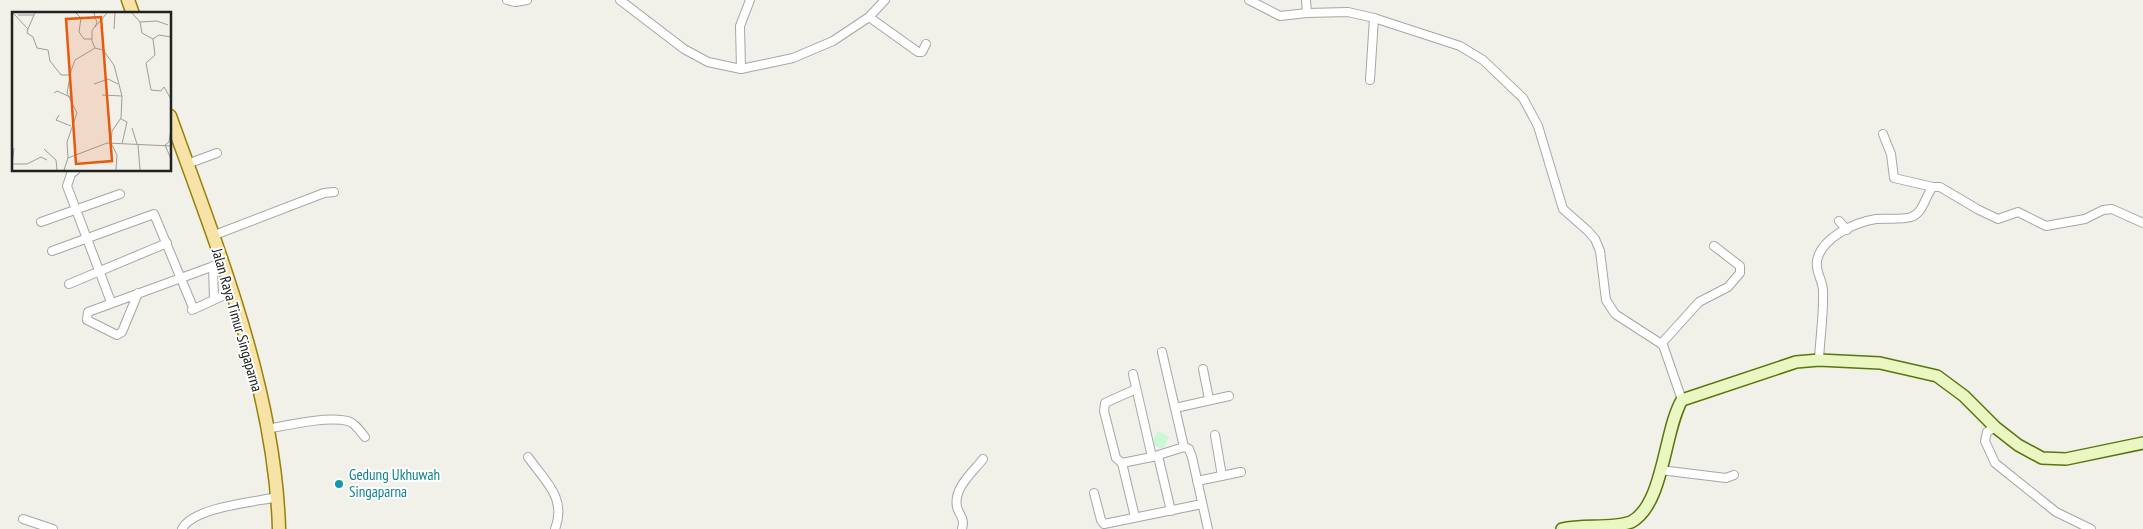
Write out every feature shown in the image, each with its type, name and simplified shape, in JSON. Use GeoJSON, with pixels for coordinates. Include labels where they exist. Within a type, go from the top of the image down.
{"type":"FeatureCollection","features":[{"type":"Feature","properties":{"kind":"main road"},"geometry":{"type":"LineString","coordinates":[[128,0],[132,12]]}},
{"type":"Feature","properties":{"kind":"main road","name":"Jalan Raya Timur Singaparna"},"geometry":{"type":"LineString","coordinates":[[171,119],[212,236],[217,264],[231,292],[254,370],[267,429],[278,497],[279,529]]}},
{"type":"Feature","properties":{"kind":"main road"},"geometry":{"type":"LineString","coordinates":[[1562,529],[1633,525],[1648,503],[1660,470],[1673,415],[1682,400],[1796,362],[1819,360],[1880,363],[1914,369],[1937,376],[1964,396],[1995,427],[2034,455],[2052,460],[2066,459],[2143,443]]}},
{"type":"Feature","properties":{"kind":"street"},"geometry":{"type":"LineString","coordinates":[[508,0],[515,2],[527,0]]}},
{"type":"Feature","properties":{"kind":"street"},"geometry":{"type":"LineString","coordinates":[[620,0],[684,49],[708,62],[741,70],[793,58],[833,42],[869,17],[885,0]]}},
{"type":"Feature","properties":{"kind":"street"},"geometry":{"type":"LineString","coordinates":[[741,70],[740,26],[750,0]]}},
{"type":"Feature","properties":{"kind":"street"},"geometry":{"type":"LineString","coordinates":[[1249,0],[1280,16],[1307,12],[1348,12],[1374,18],[1460,46],[1484,60],[1523,98],[1538,126],[1563,209],[1588,231],[1598,245],[1606,300],[1615,314],[1661,344],[1682,400]]}},
{"type":"Feature","properties":{"kind":"street"},"geometry":{"type":"LineString","coordinates":[[1306,0],[1307,12]]}},
{"type":"Feature","properties":{"kind":"street"},"geometry":{"type":"LineString","coordinates":[[869,17],[918,52],[922,52],[926,44]]}},
{"type":"Feature","properties":{"kind":"street"},"geometry":{"type":"LineString","coordinates":[[1370,80],[1374,18]]}},
{"type":"Feature","properties":{"kind":"street"},"geometry":{"type":"LineString","coordinates":[[1882,134],[1891,154],[1895,179],[1935,186]]}},
{"type":"Feature","properties":{"kind":"street"},"geometry":{"type":"LineString","coordinates":[[187,164],[217,154]]}},
{"type":"Feature","properties":{"kind":"street"},"geometry":{"type":"LineString","coordinates":[[75,171],[71,174],[67,186],[111,302]]}},
{"type":"Feature","properties":{"kind":"street"},"geometry":{"type":"LineString","coordinates":[[1924,179],[1998,219],[2018,212],[2046,226],[2084,219],[2104,210],[2112,209],[2143,223]]}},
{"type":"Feature","properties":{"kind":"street"},"geometry":{"type":"LineString","coordinates":[[1819,360],[1823,288],[1817,274],[1816,264],[1824,245],[1867,221],[1911,217],[1919,211],[1935,186]]}},
{"type":"Feature","properties":{"kind":"street"},"geometry":{"type":"LineString","coordinates":[[212,236],[324,193],[334,192]]}},
{"type":"Feature","properties":{"kind":"street"},"geometry":{"type":"LineString","coordinates":[[41,222],[120,194]]}},
{"type":"Feature","properties":{"kind":"street"},"geometry":{"type":"LineString","coordinates":[[52,251],[154,214],[168,243],[192,307],[231,292]]}},
{"type":"Feature","properties":{"kind":"street"},"geometry":{"type":"LineString","coordinates":[[1839,221],[1848,230]]}},
{"type":"Feature","properties":{"kind":"street"},"geometry":{"type":"LineString","coordinates":[[69,284],[168,243]]}},
{"type":"Feature","properties":{"kind":"street"},"geometry":{"type":"LineString","coordinates":[[1661,344],[1699,302],[1728,288],[1740,274],[1741,267],[1714,246]]}},
{"type":"Feature","properties":{"kind":"street"},"geometry":{"type":"LineString","coordinates":[[138,293],[122,332],[117,335],[90,323],[86,316],[88,312],[111,302],[217,264],[214,298]]}},
{"type":"Feature","properties":{"kind":"street"},"geometry":{"type":"LineString","coordinates":[[1162,352],[1184,447]]}},
{"type":"Feature","properties":{"kind":"street"},"geometry":{"type":"LineString","coordinates":[[1203,369],[1209,400]]}},
{"type":"Feature","properties":{"kind":"street"},"geometry":{"type":"LineString","coordinates":[[1133,374],[1171,511]]}},
{"type":"Feature","properties":{"kind":"street"},"geometry":{"type":"LineString","coordinates":[[1135,517],[1122,463],[1116,458],[1104,404],[1136,389]]}},
{"type":"Feature","properties":{"kind":"street"},"geometry":{"type":"LineString","coordinates":[[1175,408],[1228,396]]}},
{"type":"Feature","properties":{"kind":"street"},"geometry":{"type":"LineString","coordinates":[[267,429],[302,422],[343,421],[355,426],[365,437]]}},
{"type":"Feature","properties":{"kind":"street"},"geometry":{"type":"LineString","coordinates":[[1995,427],[1987,432],[1985,441],[1995,463],[2056,512],[2091,529]]}},
{"type":"Feature","properties":{"kind":"street"},"geometry":{"type":"LineString","coordinates":[[1215,435],[1222,476]]}},
{"type":"Feature","properties":{"kind":"street"},"geometry":{"type":"LineString","coordinates":[[1122,463],[1155,457],[1184,447],[1189,449],[1208,529]]}},
{"type":"Feature","properties":{"kind":"street"},"geometry":{"type":"LineString","coordinates":[[528,457],[556,496],[559,511],[556,529]]}},
{"type":"Feature","properties":{"kind":"street"},"geometry":{"type":"LineString","coordinates":[[962,529],[964,520],[957,506],[959,490],[983,459]]}},
{"type":"Feature","properties":{"kind":"street"},"geometry":{"type":"LineString","coordinates":[[1660,470],[1726,478],[1734,475]]}},
{"type":"Feature","properties":{"kind":"street"},"geometry":{"type":"LineString","coordinates":[[1197,481],[1241,472]]}},
{"type":"Feature","properties":{"kind":"street"},"geometry":{"type":"LineString","coordinates":[[1094,493],[1101,520],[1104,524],[1202,504]]}},
{"type":"Feature","properties":{"kind":"street"},"geometry":{"type":"LineString","coordinates":[[182,529],[193,518],[205,512],[278,497]]}},
{"type":"Feature","properties":{"kind":"street"},"geometry":{"type":"LineString","coordinates":[[23,519],[53,529]]}},
{"type":"Feature","properties":{"kind":"green space"},"geometry":{"type":"Polygon","coordinates":[[[1158,431],[1169,437],[1163,449],[1151,444],[1158,431]]]}},
{"type":"Feature","properties":{"kind":"place","name":"Gedung Ukhuwah Singaparna"},"geometry":{"type":"Point","coordinates":[339,484]}}]}
